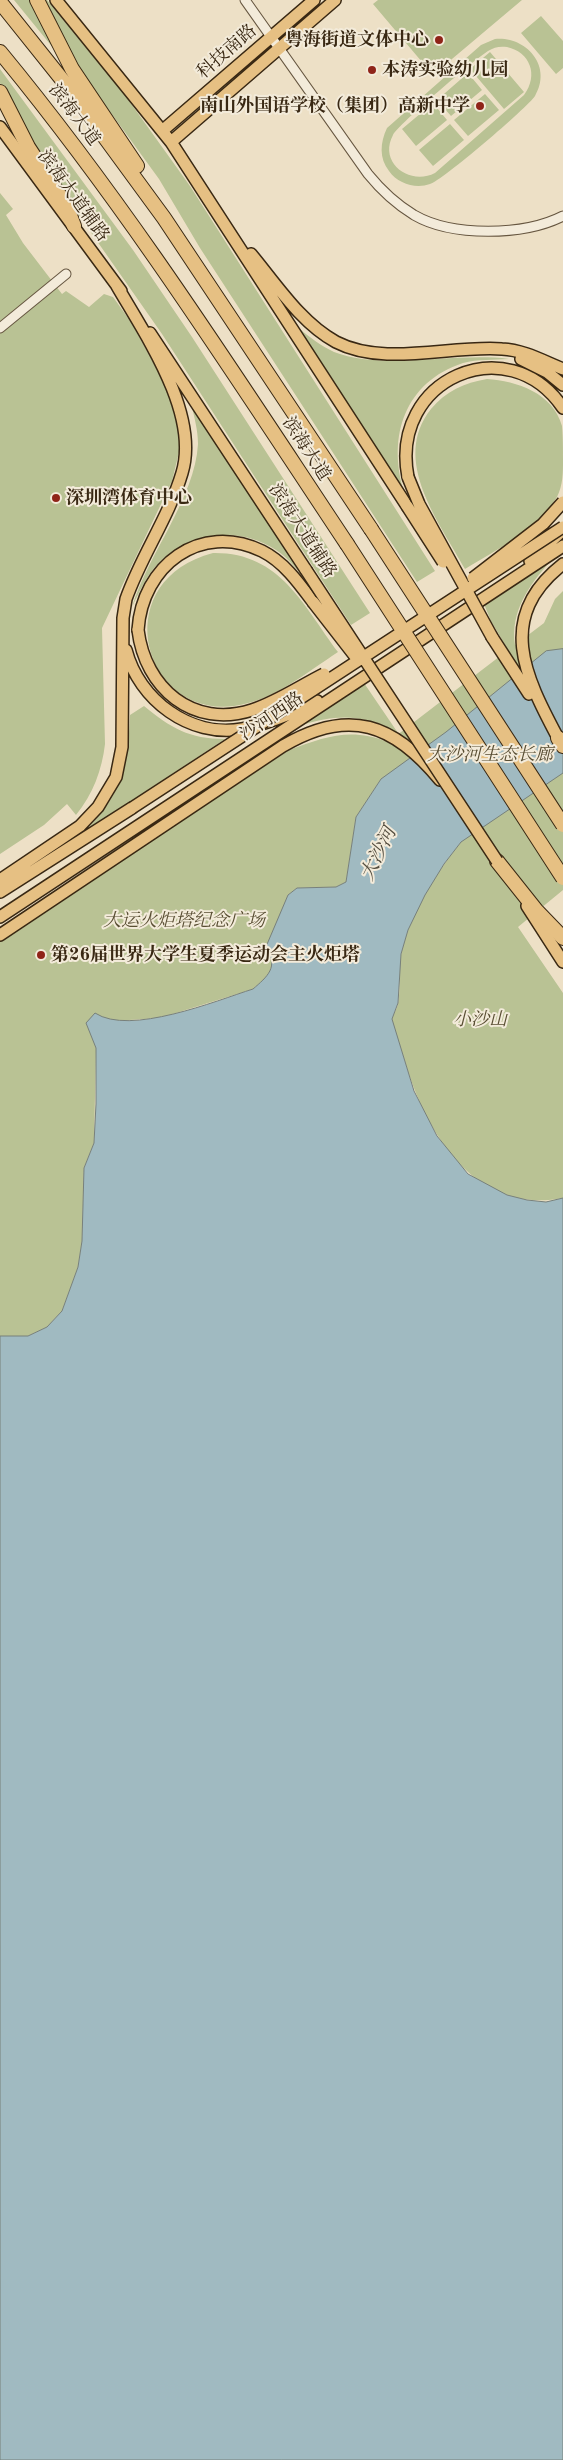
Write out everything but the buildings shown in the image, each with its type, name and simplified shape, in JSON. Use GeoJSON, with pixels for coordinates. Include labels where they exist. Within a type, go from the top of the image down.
{"type":"FeatureCollection","features":[{"type":"Feature","properties":{"kind":"highway"},"geometry":{"type":"LineString","coordinates":[[37,0],[72,69],[131,155],[164,218]]}},
{"type":"Feature","properties":{"kind":"highway","name":"滨海大道"},"geometry":{"type":"LineString","coordinates":[[0,2],[79,101],[164,218],[563,825]]}},
{"type":"Feature","properties":{"kind":"highway","name":"滨海大道"},"geometry":{"type":"LineString","coordinates":[[0,52],[68,137],[126,216],[212,341],[347,544],[563,878]]}},
{"type":"Feature","properties":{"kind":"highway"},"geometry":{"type":"LineString","coordinates":[[0,92],[28,147],[66,205],[74,226]]}},
{"type":"Feature","properties":{"kind":"highway"},"geometry":{"type":"LineString","coordinates":[[497,861],[536,910],[563,938]]}},
{"type":"Feature","properties":{"kind":"main road"},"geometry":{"type":"LineString","coordinates":[[56,0],[171,142],[561,743]]}},
{"type":"Feature","properties":{"kind":"main road","name":"科技南路"},"geometry":{"type":"LineString","coordinates":[[162,131],[314,0]]}},
{"type":"Feature","properties":{"kind":"main road","name":"科技南路"},"geometry":{"type":"LineString","coordinates":[[171,142],[335,0]]}},
{"type":"Feature","properties":{"kind":"main road","name":"滨海大道辅路"},"geometry":{"type":"LineString","coordinates":[[0,127],[74,226],[171,362],[563,962]]}},
{"type":"Feature","properties":{"kind":"main road"},"geometry":{"type":"LineString","coordinates":[[219,214],[297,309],[322,332],[336,341],[362,351],[378,353],[492,348],[514,350],[549,368],[563,369]]}},
{"type":"Feature","properties":{"kind":"main road"},"geometry":{"type":"LineString","coordinates":[[0,880],[80,826],[98,807],[116,776],[122,747],[123,636],[126,599],[183,472],[186,444],[185,425],[176,396],[117,286]]}},
{"type":"Feature","properties":{"kind":"main road"},"geometry":{"type":"LineString","coordinates":[[492,637],[422,510],[408,477],[405,463],[407,436],[415,414],[428,395],[449,379],[465,372],[494,368],[523,375],[548,390],[563,408]]}},
{"type":"Feature","properties":{"kind":"main road"},"geometry":{"type":"LineString","coordinates":[[549,368],[563,385]]}},
{"type":"Feature","properties":{"kind":"main road"},"geometry":{"type":"LineString","coordinates":[[434,611],[501,555],[542,524],[563,502]]}},
{"type":"Feature","properties":{"kind":"main road"},"geometry":{"type":"LineString","coordinates":[[494,591],[563,529]]}},
{"type":"Feature","properties":{"kind":"main road","name":"沙河西路"},"geometry":{"type":"LineString","coordinates":[[0,892],[132,808],[364,655],[563,529]]}},
{"type":"Feature","properties":{"kind":"main road"},"geometry":{"type":"LineString","coordinates":[[364,655],[264,706],[236,714],[219,715],[191,708],[170,696],[161,686],[144,661],[138,630],[139,615],[144,596],[161,570],[185,551],[217,542],[247,545],[275,559],[295,578],[342,641],[388,695]]}},
{"type":"Feature","properties":{"kind":"main road","name":"沙河西路"},"geometry":{"type":"LineString","coordinates":[[0,918],[563,546]]}},
{"type":"Feature","properties":{"kind":"main road"},"geometry":{"type":"LineString","coordinates":[[561,743],[530,684],[524,665],[522,647],[525,618],[530,604],[547,578],[563,564]]}},
{"type":"Feature","properties":{"kind":"main road"},"geometry":{"type":"LineString","coordinates":[[123,636],[127,653],[138,679],[162,707],[195,725],[213,729],[240,729],[261,724],[301,709],[366,676]]}},
{"type":"Feature","properties":{"kind":"main road"},"geometry":{"type":"LineString","coordinates":[[0,935],[294,740],[329,726],[350,724],[383,732],[403,744],[438,777],[459,803]]}},
{"type":"Feature","properties":{"kind":"main road"},"geometry":{"type":"LineString","coordinates":[[0,928],[48,886]]}},
{"type":"Feature","properties":{"kind":"street"},"geometry":{"type":"LineString","coordinates":[[245,0],[270,38],[368,174],[393,201],[414,215],[442,225],[498,231],[517,230],[540,225],[563,216]]}},
{"type":"Feature","properties":{"kind":"street"},"geometry":{"type":"LineString","coordinates":[[0,328],[66,274]]}},
{"type":"Feature","properties":{"kind":"green space"},"geometry":{"type":"Polygon","coordinates":[[[14,0],[30,0],[54,49],[14,0]]]}},
{"type":"Feature","properties":{"kind":"green space"},"geometry":{"type":"Polygon","coordinates":[[[44,0],[47,0],[127,98],[190,186],[435,571],[417,582],[200,248],[159,179],[76,65],[44,0]]]}},
{"type":"Feature","properties":{"kind":"green space","name":"粤海街道文体中心"},"geometry":{"type":"Polygon","coordinates":[[[378,0],[522,0],[433,75],[373,4],[378,0]]]}},
{"type":"Feature","properties":{"kind":"green space"},"geometry":{"type":"Polygon","coordinates":[[[541,16],[563,41],[563,68],[556,74],[521,33],[541,16]]]}},
{"type":"Feature","properties":{"kind":"green space"},"geometry":{"type":"Polygon","coordinates":[[[495,39],[506,39],[517,42],[526,48],[533,55],[541,74],[540,85],[535,96],[484,143],[438,180],[430,184],[413,186],[397,179],[386,166],[382,156],[383,139],[387,128],[481,45],[495,39]],[[502,47],[488,51],[409,118],[393,135],[389,145],[393,163],[407,174],[425,176],[435,173],[524,95],[531,80],[530,65],[515,50],[502,47]]]}},
{"type":"Feature","properties":{"kind":"green space"},"geometry":{"type":"Polygon","coordinates":[[[490,52],[524,92],[504,109],[470,69],[490,52]]]}},
{"type":"Feature","properties":{"kind":"green space"},"geometry":{"type":"Polygon","coordinates":[[[0,69],[133,250],[192,337],[370,613],[351,625],[162,334],[41,161],[4,92],[0,83],[0,69]]]}},
{"type":"Feature","properties":{"kind":"green space"},"geometry":{"type":"Polygon","coordinates":[[[468,73],[482,90],[451,116],[437,100],[468,73]]]}},
{"type":"Feature","properties":{"kind":"green space"},"geometry":{"type":"Polygon","coordinates":[[[485,94],[499,110],[468,136],[454,120],[485,94]]]}},
{"type":"Feature","properties":{"kind":"green space"},"geometry":{"type":"Polygon","coordinates":[[[433,103],[447,120],[416,146],[402,129],[433,103]]]}},
{"type":"Feature","properties":{"kind":"green space"},"geometry":{"type":"Polygon","coordinates":[[[450,124],[464,140],[433,166],[419,150],[450,124]]]}},
{"type":"Feature","properties":{"kind":"green space","name":"深圳湾体育中心"},"geometry":{"type":"Polygon","coordinates":[[[0,193],[13,209],[6,215],[23,243],[62,294],[66,291],[89,307],[104,294],[113,297],[131,322],[176,407],[181,444],[172,481],[102,628],[105,744],[102,763],[96,781],[76,815],[67,804],[44,825],[0,854],[0,193]]]}},
{"type":"Feature","properties":{"kind":"green space"},"geometry":{"type":"Polygon","coordinates":[[[298,328],[329,350],[353,357],[397,361],[488,357],[509,359],[480,360],[463,363],[443,372],[427,383],[414,397],[405,414],[400,432],[398,451],[399,471],[404,492],[298,328]]]}},
{"type":"Feature","properties":{"kind":"green space"},"geometry":{"type":"Polygon","coordinates":[[[487,379],[522,386],[542,397],[551,405],[562,426],[562,479],[557,497],[538,519],[516,538],[465,569],[432,512],[423,491],[417,470],[416,449],[420,429],[431,409],[443,397],[456,389],[487,379]]]}},
{"type":"Feature","properties":{"kind":"green space"},"geometry":{"type":"Polygon","coordinates":[[[191,403],[303,577],[284,556],[261,542],[245,537],[212,536],[181,546],[167,555],[148,576],[132,607],[139,587],[189,485],[198,444],[196,423],[191,403]]]}},
{"type":"Feature","properties":{"kind":"green space"},"geometry":{"type":"Polygon","coordinates":[[[213,553],[236,555],[256,561],[273,571],[288,584],[301,600],[338,652],[289,685],[248,703],[234,706],[202,704],[177,691],[159,670],[149,644],[148,617],[158,590],[179,568],[213,553]]]}},
{"type":"Feature","properties":{"kind":"green space"},"geometry":{"type":"Polygon","coordinates":[[[550,562],[528,590],[518,610],[514,633],[515,645],[544,623],[555,599],[563,591],[563,890],[518,927],[563,993],[563,1198],[532,1200],[504,1194],[480,1181],[459,1163],[441,1141],[414,1089],[392,1022],[399,998],[401,955],[410,924],[424,895],[461,842],[381,779],[356,817],[346,882],[336,887],[297,888],[288,895],[283,913],[267,944],[272,956],[273,968],[266,978],[253,989],[160,1018],[114,1021],[103,1019],[96,1048],[94,1143],[84,1168],[82,1241],[78,1267],[62,1311],[47,1327],[28,1336],[0,1336],[0,940],[289,750],[326,738],[349,735],[362,735],[388,742],[508,650],[491,621],[484,604],[550,562]]]}},
{"type":"Feature","properties":{"kind":"green space"},"geometry":{"type":"Polygon","coordinates":[[[364,683],[398,733],[372,722],[349,718],[325,719],[298,726],[364,683]]]}},
{"type":"Feature","properties":{"kind":"green space"},"geometry":{"type":"Polygon","coordinates":[[[144,706],[181,731],[201,737],[225,739],[84,832],[97,818],[115,792],[125,765],[130,715],[144,706]]]}},
{"type":"Feature","properties":{"kind":"water","name":"大沙河"},"geometry":{"type":"Polygon","coordinates":[[[563,649],[563,773],[461,842],[444,864],[425,895],[408,930],[401,954],[398,1003],[392,1019],[414,1091],[437,1136],[468,1174],[507,1195],[546,1202],[563,1198],[563,2460],[0,2460],[0,1336],[28,1336],[47,1327],[62,1311],[78,1267],[82,1241],[84,1168],[94,1143],[96,1104],[96,1048],[86,1023],[95,1013],[110,1019],[129,1021],[150,1019],[196,1008],[253,989],[270,971],[271,961],[265,949],[288,895],[297,888],[336,887],[346,882],[356,817],[381,779],[446,732],[546,651],[563,649]]]}},
{"type":"Feature","properties":{"kind":"place","name":"粤海街道文体中心"},"geometry":{"type":"Point","coordinates":[439,40]}},
{"type":"Feature","properties":{"kind":"place","name":"本涛实验幼儿园"},"geometry":{"type":"Point","coordinates":[372,70]}},
{"type":"Feature","properties":{"kind":"place","name":"南山外国语学校（集团）高新中学"},"geometry":{"type":"Point","coordinates":[480,106]}},
{"type":"Feature","properties":{"kind":"place","name":"深圳湾体育中心"},"geometry":{"type":"Point","coordinates":[56,498]}},
{"type":"Feature","properties":{"kind":"place","name":"第26届世界大学生夏季运动会主火炬塔"},"geometry":{"type":"Point","coordinates":[41,955]}},
{"type":"Feature","properties":{"kind":"park label","name":"大沙河生态长廊"},"geometry":{"type":"Point","coordinates":[490,755]}},
{"type":"Feature","properties":{"kind":"park label","name":"大运火炬塔纪念广场"},"geometry":{"type":"Point","coordinates":[184,921]}},
{"type":"Feature","properties":{"kind":"park label","name":"小沙山"},"geometry":{"type":"Point","coordinates":[480,1020]}}]}
